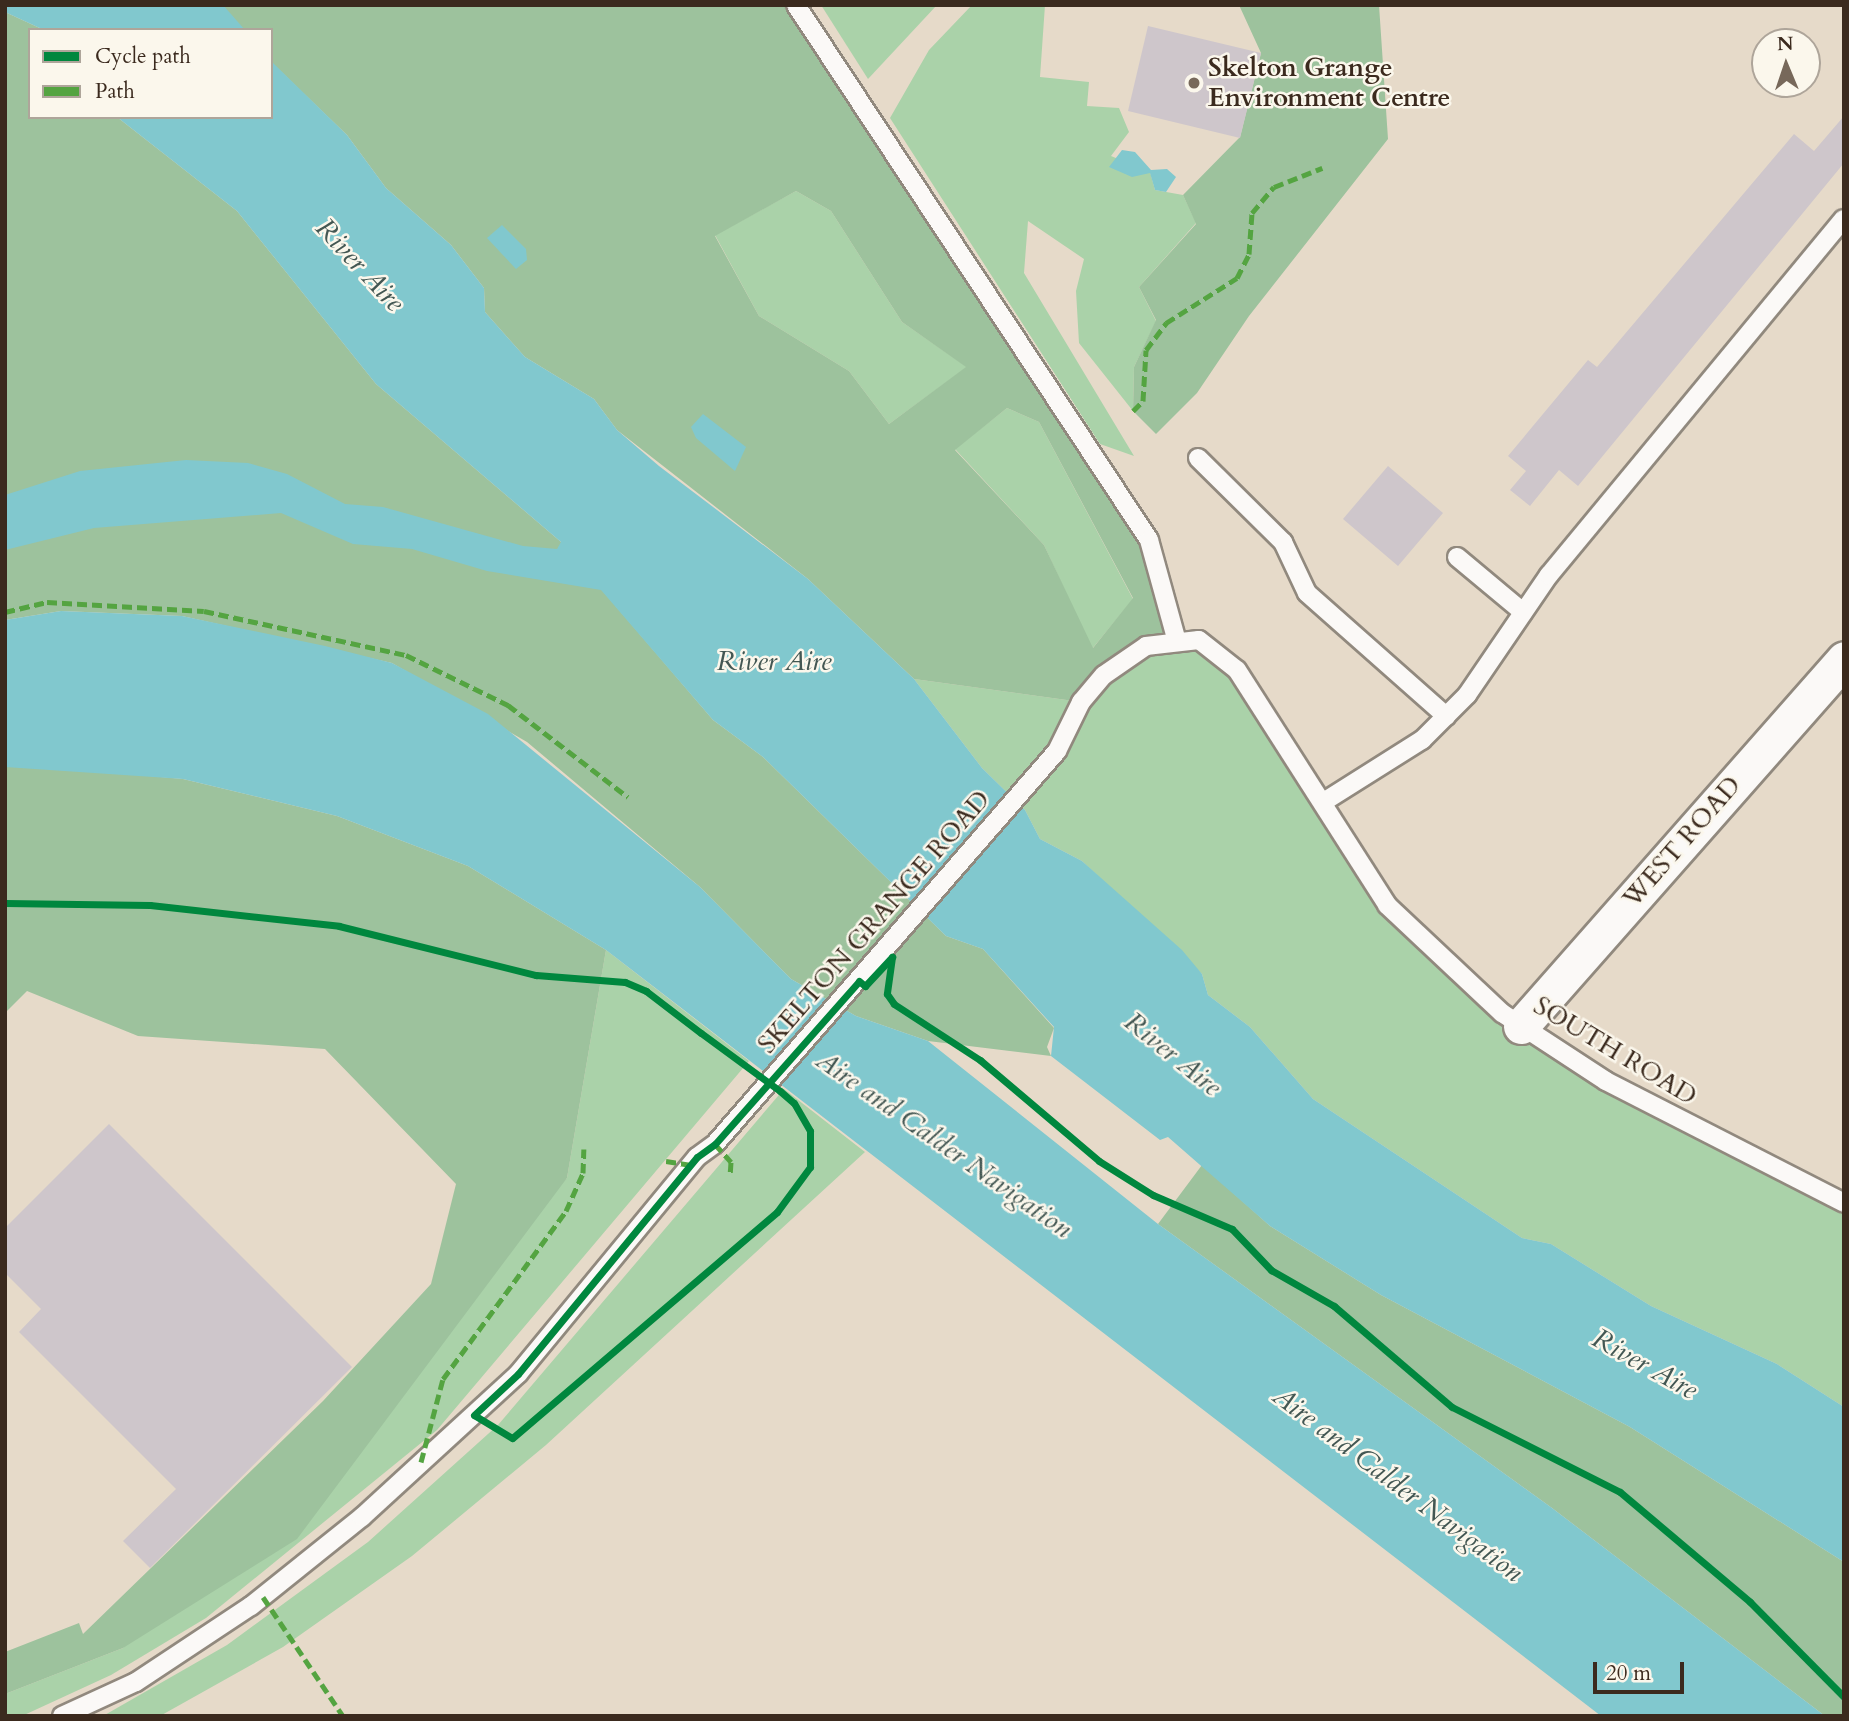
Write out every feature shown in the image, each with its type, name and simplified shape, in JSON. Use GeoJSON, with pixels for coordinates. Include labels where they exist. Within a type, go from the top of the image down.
{"type":"FeatureCollection","features":[{"type":"Feature","properties":{"kind":"street","name":"WEST ROAD"},"geometry":{"type":"LineString","coordinates":[[1521,1026],[1844,659]]}},
{"type":"Feature","properties":{"kind":"lane"},"geometry":{"type":"LineString","coordinates":[[796,5],[1149,540],[1176,638],[1199,640],[1237,670],[1325,801],[1422,740],[1446,716],[1523,612],[1844,219]]}},
{"type":"Feature","properties":{"kind":"lane"},"geometry":{"type":"LineString","coordinates":[[1198,458],[1283,542],[1307,593],[1446,716]]}},
{"type":"Feature","properties":{"kind":"lane"},"geometry":{"type":"LineString","coordinates":[[1457,557],[1523,612]]}},
{"type":"Feature","properties":{"kind":"lane","name":"SKELTON GRANGE ROAD"},"geometry":{"type":"LineString","coordinates":[[62,1716],[171,1659],[251,1606],[362,1517],[518,1374],[697,1157],[715,1144],[1057,751],[1081,702],[1104,675],[1146,646],[1176,638]]}},
{"type":"Feature","properties":{"kind":"lane","name":"SOUTH ROAD"},"geometry":{"type":"LineString","coordinates":[[1325,801],[1387,905],[1521,1026],[1606,1081],[1844,1203]]}},
{"type":"Feature","properties":{"kind":"green space"},"geometry":{"type":"Polygon","coordinates":[[[222,5],[796,5],[1149,540],[1176,638],[1146,646],[1081,702],[914,679],[808,579],[617,430],[594,399],[525,357],[485,312],[484,288],[451,245],[386,188],[347,135],[273,64],[273,28],[241,28],[222,5]],[[796,191],[715,236],[759,316],[849,371],[889,424],[966,367],[902,322],[831,211],[796,191]],[[1007,408],[955,450],[1044,545],[1093,648],[1133,598],[1039,422],[1007,408]]]}},
{"type":"Feature","properties":{"kind":"green space"},"geometry":{"type":"Polygon","coordinates":[[[821,5],[937,5],[868,79],[821,5]]]}},
{"type":"Feature","properties":{"kind":"green space"},"geometry":{"type":"Polygon","coordinates":[[[972,5],[1045,5],[1040,77],[1089,82],[1087,106],[1119,108],[1129,132],[1111,156],[1150,172],[1155,190],[1183,195],[1196,223],[1139,287],[1156,321],[1134,367],[1133,411],[1079,343],[1076,291],[1084,259],[1028,221],[1024,273],[1134,456],[1100,444],[890,118],[929,50],[972,5]]]}},
{"type":"Feature","properties":{"kind":"green space"},"geometry":{"type":"Polygon","coordinates":[[[1239,5],[1379,5],[1388,139],[1249,316],[1197,393],[1156,434],[1133,411],[1134,367],[1156,320],[1139,287],[1196,224],[1183,195],[1240,137],[1261,53],[1239,5]]]}},
{"type":"Feature","properties":{"kind":"green space"},"geometry":{"type":"Polygon","coordinates":[[[5,12],[40,28],[28,28],[28,119],[120,119],[237,211],[376,384],[561,542],[713,720],[763,757],[946,936],[983,949],[1054,1028],[1047,1047],[1051,1056],[928,1041],[856,1016],[791,979],[700,887],[527,742],[392,663],[182,616],[61,611],[5,620],[5,12]]]}},
{"type":"Feature","properties":{"kind":"green space"},"geometry":{"type":"Polygon","coordinates":[[[796,191],[831,211],[902,322],[967,367],[889,424],[849,371],[759,316],[715,235],[796,191]]]}},
{"type":"Feature","properties":{"kind":"green space"},"geometry":{"type":"Polygon","coordinates":[[[1007,408],[1039,422],[1133,599],[1092,649],[1044,545],[955,449],[1007,408]]]}},
{"type":"Feature","properties":{"kind":"green space"},"geometry":{"type":"Polygon","coordinates":[[[1176,638],[1220,653],[1387,905],[1502,1013],[1606,1081],[1844,1203],[1844,1407],[1777,1364],[1651,1306],[1551,1244],[1522,1238],[1313,1099],[1250,1027],[1208,995],[1202,974],[1082,861],[1040,839],[1025,810],[982,768],[914,679],[1081,702],[1104,675],[1176,638]]]}},
{"type":"Feature","properties":{"kind":"green space"},"geometry":{"type":"Polygon","coordinates":[[[41,766],[183,779],[337,816],[468,866],[606,950],[567,1178],[297,1539],[123,1648],[5,1694],[5,1652],[79,1623],[83,1634],[323,1401],[431,1284],[456,1184],[325,1049],[138,1036],[27,991],[5,1013],[5,767],[41,766]]]}},
{"type":"Feature","properties":{"kind":"green space"},"geometry":{"type":"Polygon","coordinates":[[[606,950],[749,1061],[437,1430],[206,1618],[111,1675],[22,1716],[5,1716],[5,1694],[123,1648],[567,1178],[606,950]]]}},
{"type":"Feature","properties":{"kind":"green space"},"geometry":{"type":"Polygon","coordinates":[[[784,1089],[865,1152],[546,1445],[412,1556],[283,1647],[160,1716],[103,1716],[227,1645],[368,1542],[498,1425],[784,1089]]]}},
{"type":"Feature","properties":{"kind":"green space"},"geometry":{"type":"Polygon","coordinates":[[[1202,1165],[1270,1226],[1381,1295],[1630,1427],[1844,1562],[1844,1716],[1825,1716],[1552,1508],[1158,1224],[1202,1165]]]}},
{"type":"Feature","properties":{"kind":"water"},"geometry":{"type":"Polygon","coordinates":[[[5,5],[223,5],[243,28],[40,28],[5,12],[5,5]]]}},
{"type":"Feature","properties":{"kind":"water","name":"River Aire"},"geometry":{"type":"Polygon","coordinates":[[[273,63],[347,135],[386,188],[451,245],[484,288],[485,312],[525,357],[594,399],[617,430],[659,466],[808,579],[914,679],[982,768],[1025,810],[1040,839],[1082,861],[1182,950],[1202,974],[1208,995],[1250,1027],[1313,1099],[1522,1238],[1551,1244],[1651,1306],[1777,1364],[1844,1407],[1844,1562],[1630,1427],[1381,1295],[1270,1226],[1168,1137],[1160,1140],[1051,1056],[1054,1027],[983,949],[946,936],[763,757],[713,720],[601,590],[487,571],[412,549],[353,544],[281,513],[94,528],[5,550],[5,495],[80,471],[186,460],[248,463],[287,474],[345,504],[383,507],[523,546],[557,549],[561,542],[376,384],[237,211],[120,119],[273,119],[273,63]]]}},
{"type":"Feature","properties":{"kind":"water"},"geometry":{"type":"Polygon","coordinates":[[[1122,150],[1135,152],[1151,170],[1167,169],[1176,177],[1166,192],[1155,190],[1150,173],[1132,177],[1109,167],[1122,150]]]}},
{"type":"Feature","properties":{"kind":"water"},"geometry":{"type":"Polygon","coordinates":[[[502,225],[526,249],[527,260],[516,269],[487,238],[502,225]]]}},
{"type":"Feature","properties":{"kind":"water"},"geometry":{"type":"Polygon","coordinates":[[[703,414],[746,447],[735,471],[696,438],[691,427],[703,414]]]}},
{"type":"Feature","properties":{"kind":"water","name":"Aire and Calder Navigation"},"geometry":{"type":"Polygon","coordinates":[[[61,611],[182,616],[325,646],[392,663],[488,714],[700,887],[791,979],[856,1016],[928,1041],[1158,1224],[1552,1508],[1825,1716],[1601,1716],[606,950],[468,866],[337,816],[183,779],[5,767],[5,620],[61,611]]]}},
{"type":"Feature","properties":{"kind":"building","name":"Skelton Grange Environment Centre"},"geometry":{"type":"Polygon","coordinates":[[[1148,26],[1261,53],[1240,138],[1128,111],[1148,26]]]}},
{"type":"Feature","properties":{"kind":"building"},"geometry":{"type":"Polygon","coordinates":[[[1844,116],[1844,163],[1578,486],[1559,470],[1530,506],[1510,490],[1526,471],[1508,456],[1588,360],[1597,367],[1794,134],[1814,151],[1844,116]]]}},
{"type":"Feature","properties":{"kind":"building"},"geometry":{"type":"Polygon","coordinates":[[[1388,466],[1443,513],[1398,566],[1343,519],[1388,466]]]}},
{"type":"Feature","properties":{"kind":"building"},"geometry":{"type":"Polygon","coordinates":[[[109,1124],[352,1367],[150,1568],[123,1541],[176,1489],[19,1332],[41,1309],[5,1273],[5,1228],[109,1124]]]}},
{"type":"Feature","properties":{"kind":"marked path"},"geometry":{"type":"LineString","coordinates":[[1133,411],[1143,401],[1146,350],[1166,323],[1237,278],[1249,254],[1252,213],[1274,187],[1322,168]]}},
{"type":"Feature","properties":{"kind":"marked path"},"geometry":{"type":"LineString","coordinates":[[5,612],[47,602],[204,611],[406,655],[508,705],[628,797]]}},
{"type":"Feature","properties":{"kind":"marked path"},"geometry":{"type":"LineString","coordinates":[[715,1144],[731,1162],[730,1175]]}},
{"type":"Feature","properties":{"kind":"marked path"},"geometry":{"type":"LineString","coordinates":[[421,1462],[443,1379],[566,1211],[583,1173],[584,1149]]}},
{"type":"Feature","properties":{"kind":"marked path"},"geometry":{"type":"LineString","coordinates":[[666,1161],[690,1165]]}},
{"type":"Feature","properties":{"kind":"marked path"},"geometry":{"type":"LineString","coordinates":[[263,1597],[343,1716]]}},
{"type":"Feature","properties":{"kind":"cycle path"},"geometry":{"type":"LineString","coordinates":[[5,903],[150,905],[339,926],[536,975],[625,982],[646,991],[701,1033],[780,1091],[794,1103],[810,1131],[810,1167],[777,1212],[512,1438],[474,1415],[518,1374],[697,1157],[715,1144],[859,981],[865,986],[892,957]]}},
{"type":"Feature","properties":{"kind":"cycle path"},"geometry":{"type":"LineString","coordinates":[[892,957],[887,994],[894,1004],[980,1060],[1099,1161],[1153,1195],[1232,1229],[1271,1270],[1334,1306],[1452,1407],[1620,1492],[1750,1602],[1844,1697]]}},
{"type":"Feature","properties":{"kind":"place","name":"Skelton Grange Environment Centre"},"geometry":{"type":"Point","coordinates":[1194,83]}}]}
